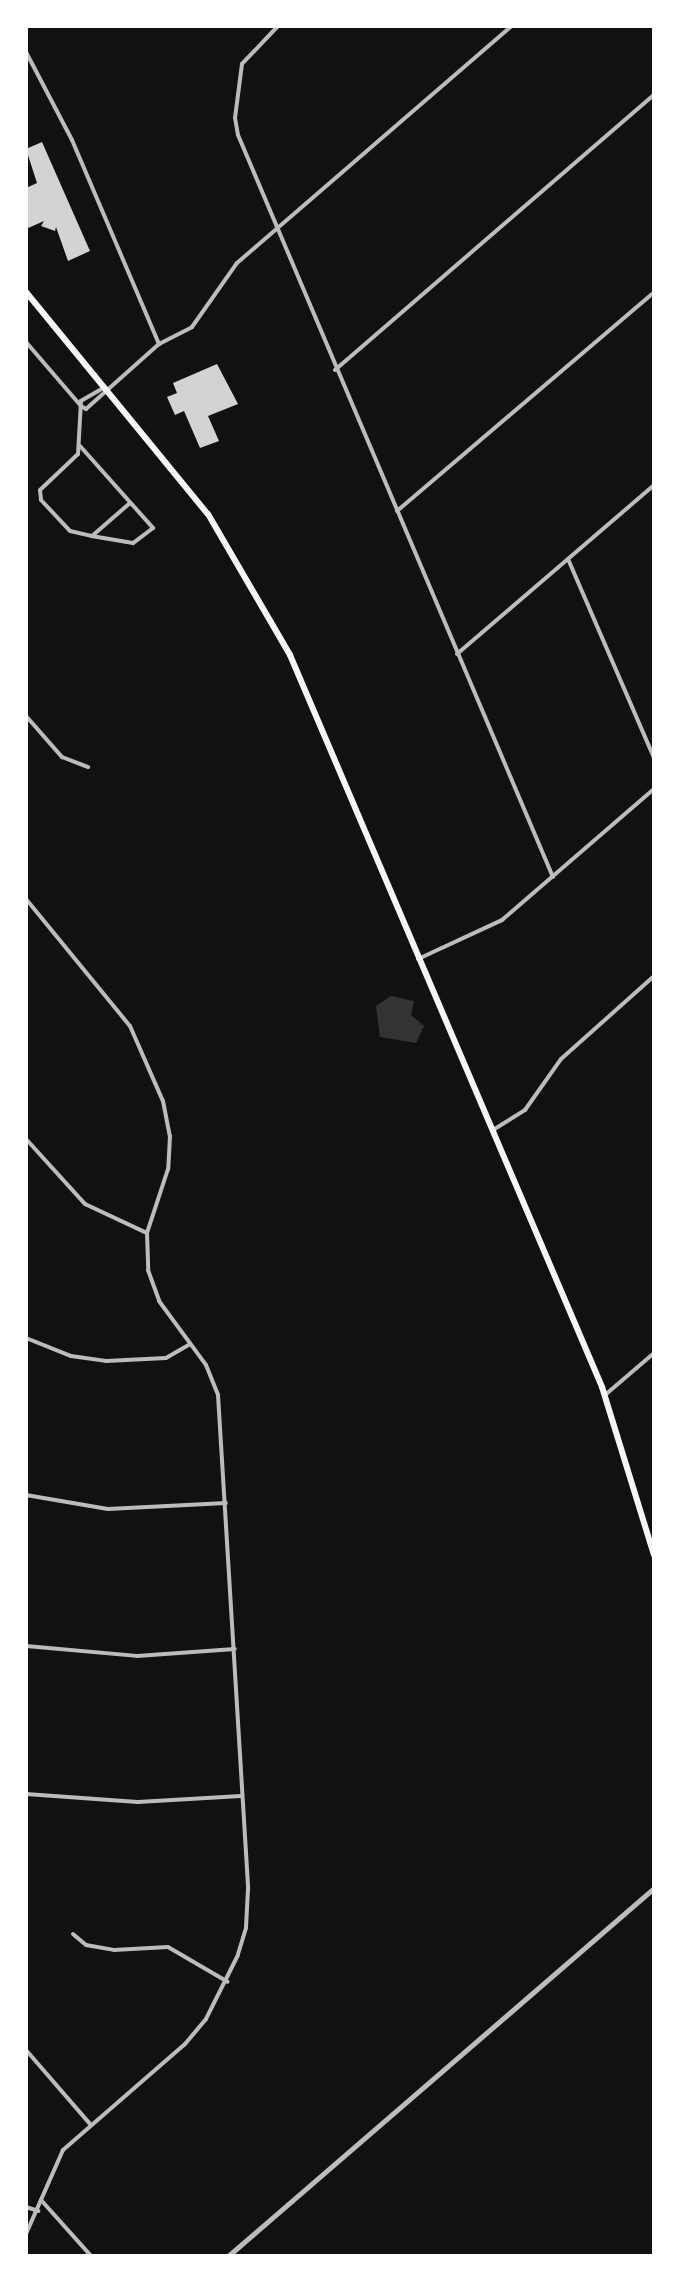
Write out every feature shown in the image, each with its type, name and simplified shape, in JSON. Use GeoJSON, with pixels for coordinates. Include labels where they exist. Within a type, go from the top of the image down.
{"type":"FeatureCollection","features":[{"type":"Feature","properties":{"kind":"main road"},"geometry":{"type":"LineString","coordinates":[[26,292],[108,387],[208,514],[265,608],[322,728],[605,1395],[654,1555]]}},
{"type":"Feature","properties":{"kind":"street"},"geometry":{"type":"LineString","coordinates":[[278,26],[242,64],[235,118],[335,370],[553,877]]}},
{"type":"Feature","properties":{"kind":"street"},"geometry":{"type":"LineString","coordinates":[[26,342],[86,409],[159,344],[192,327],[237,263],[512,26]]}},
{"type":"Feature","properties":{"kind":"street"},"geometry":{"type":"LineString","coordinates":[[26,52],[72,140],[159,344]]}},
{"type":"Feature","properties":{"kind":"street"},"geometry":{"type":"LineString","coordinates":[[335,370],[654,95]]}},
{"type":"Feature","properties":{"kind":"street"},"geometry":{"type":"LineString","coordinates":[[397,511],[654,292]]}},
{"type":"Feature","properties":{"kind":"street"},"geometry":{"type":"LineString","coordinates":[[80,446],[153,528],[133,543],[70,531],[41,500],[40,490],[78,454],[81,406],[94,390],[108,387]]}},
{"type":"Feature","properties":{"kind":"street"},"geometry":{"type":"LineString","coordinates":[[457,654],[654,485]]}},
{"type":"Feature","properties":{"kind":"street"},"geometry":{"type":"LineString","coordinates":[[92,536],[130,503]]}},
{"type":"Feature","properties":{"kind":"street"},"geometry":{"type":"LineString","coordinates":[[568,559],[654,758]]}},
{"type":"Feature","properties":{"kind":"street"},"geometry":{"type":"LineString","coordinates":[[26,716],[62,757],[88,767]]}},
{"type":"Feature","properties":{"kind":"street"},"geometry":{"type":"LineString","coordinates":[[418,959],[488,930],[654,789]]}},
{"type":"Feature","properties":{"kind":"street"},"geometry":{"type":"LineString","coordinates":[[26,2234],[63,2150],[185,2044],[228,1982],[246,1928],[235,1649],[218,1395],[190,1344],[159,1301],[148,1270],[147,1233],[168,1169],[170,1136],[150,1063],[130,1026],[27,902]]}},
{"type":"Feature","properties":{"kind":"street"},"geometry":{"type":"LineString","coordinates":[[492,1130],[525,1110],[561,1059],[654,976]]}},
{"type":"Feature","properties":{"kind":"street"},"geometry":{"type":"LineString","coordinates":[[26,1139],[85,1204],[147,1233]]}},
{"type":"Feature","properties":{"kind":"street"},"geometry":{"type":"LineString","coordinates":[[26,1338],[71,1356],[117,1362],[166,1358],[190,1344]]}},
{"type":"Feature","properties":{"kind":"street"},"geometry":{"type":"LineString","coordinates":[[605,1395],[654,1353]]}},
{"type":"Feature","properties":{"kind":"street"},"geometry":{"type":"LineString","coordinates":[[26,1495],[108,1509],[226,1503]]}},
{"type":"Feature","properties":{"kind":"street"},"geometry":{"type":"LineString","coordinates":[[26,1646],[137,1656],[235,1649]]}},
{"type":"Feature","properties":{"kind":"street"},"geometry":{"type":"LineString","coordinates":[[26,1794],[138,1802],[241,1796]]}},
{"type":"Feature","properties":{"kind":"street"},"geometry":{"type":"LineString","coordinates":[[228,2256],[654,1888]]}},
{"type":"Feature","properties":{"kind":"street"},"geometry":{"type":"LineString","coordinates":[[73,1934],[86,1945],[114,1950],[168,1947],[228,1982]]}},
{"type":"Feature","properties":{"kind":"street"},"geometry":{"type":"LineString","coordinates":[[26,2050],[91,2125]]}},
{"type":"Feature","properties":{"kind":"street"},"geometry":{"type":"LineString","coordinates":[[41,2200],[91,2256]]}},
{"type":"Feature","properties":{"kind":"street"},"geometry":{"type":"LineString","coordinates":[[26,2207],[38,2211]]}},
{"type":"Feature","properties":{"kind":"shaded area"},"geometry":{"type":"Polygon","coordinates":[[[391,996],[414,1001],[411,1015],[424,1026],[416,1043],[380,1037],[376,1006],[391,996]]]}},
{"type":"Feature","properties":{"kind":"building"},"geometry":{"type":"Polygon","coordinates":[[[42,142],[90,251],[68,261],[56,227],[55,231],[41,226],[44,221],[26,229],[26,188],[37,183],[26,149],[42,142]]]}},
{"type":"Feature","properties":{"kind":"building"},"geometry":{"type":"Polygon","coordinates":[[[217,364],[238,404],[208,416],[219,441],[200,448],[184,411],[175,415],[167,397],[177,393],[173,383],[217,364]]]}}]}
